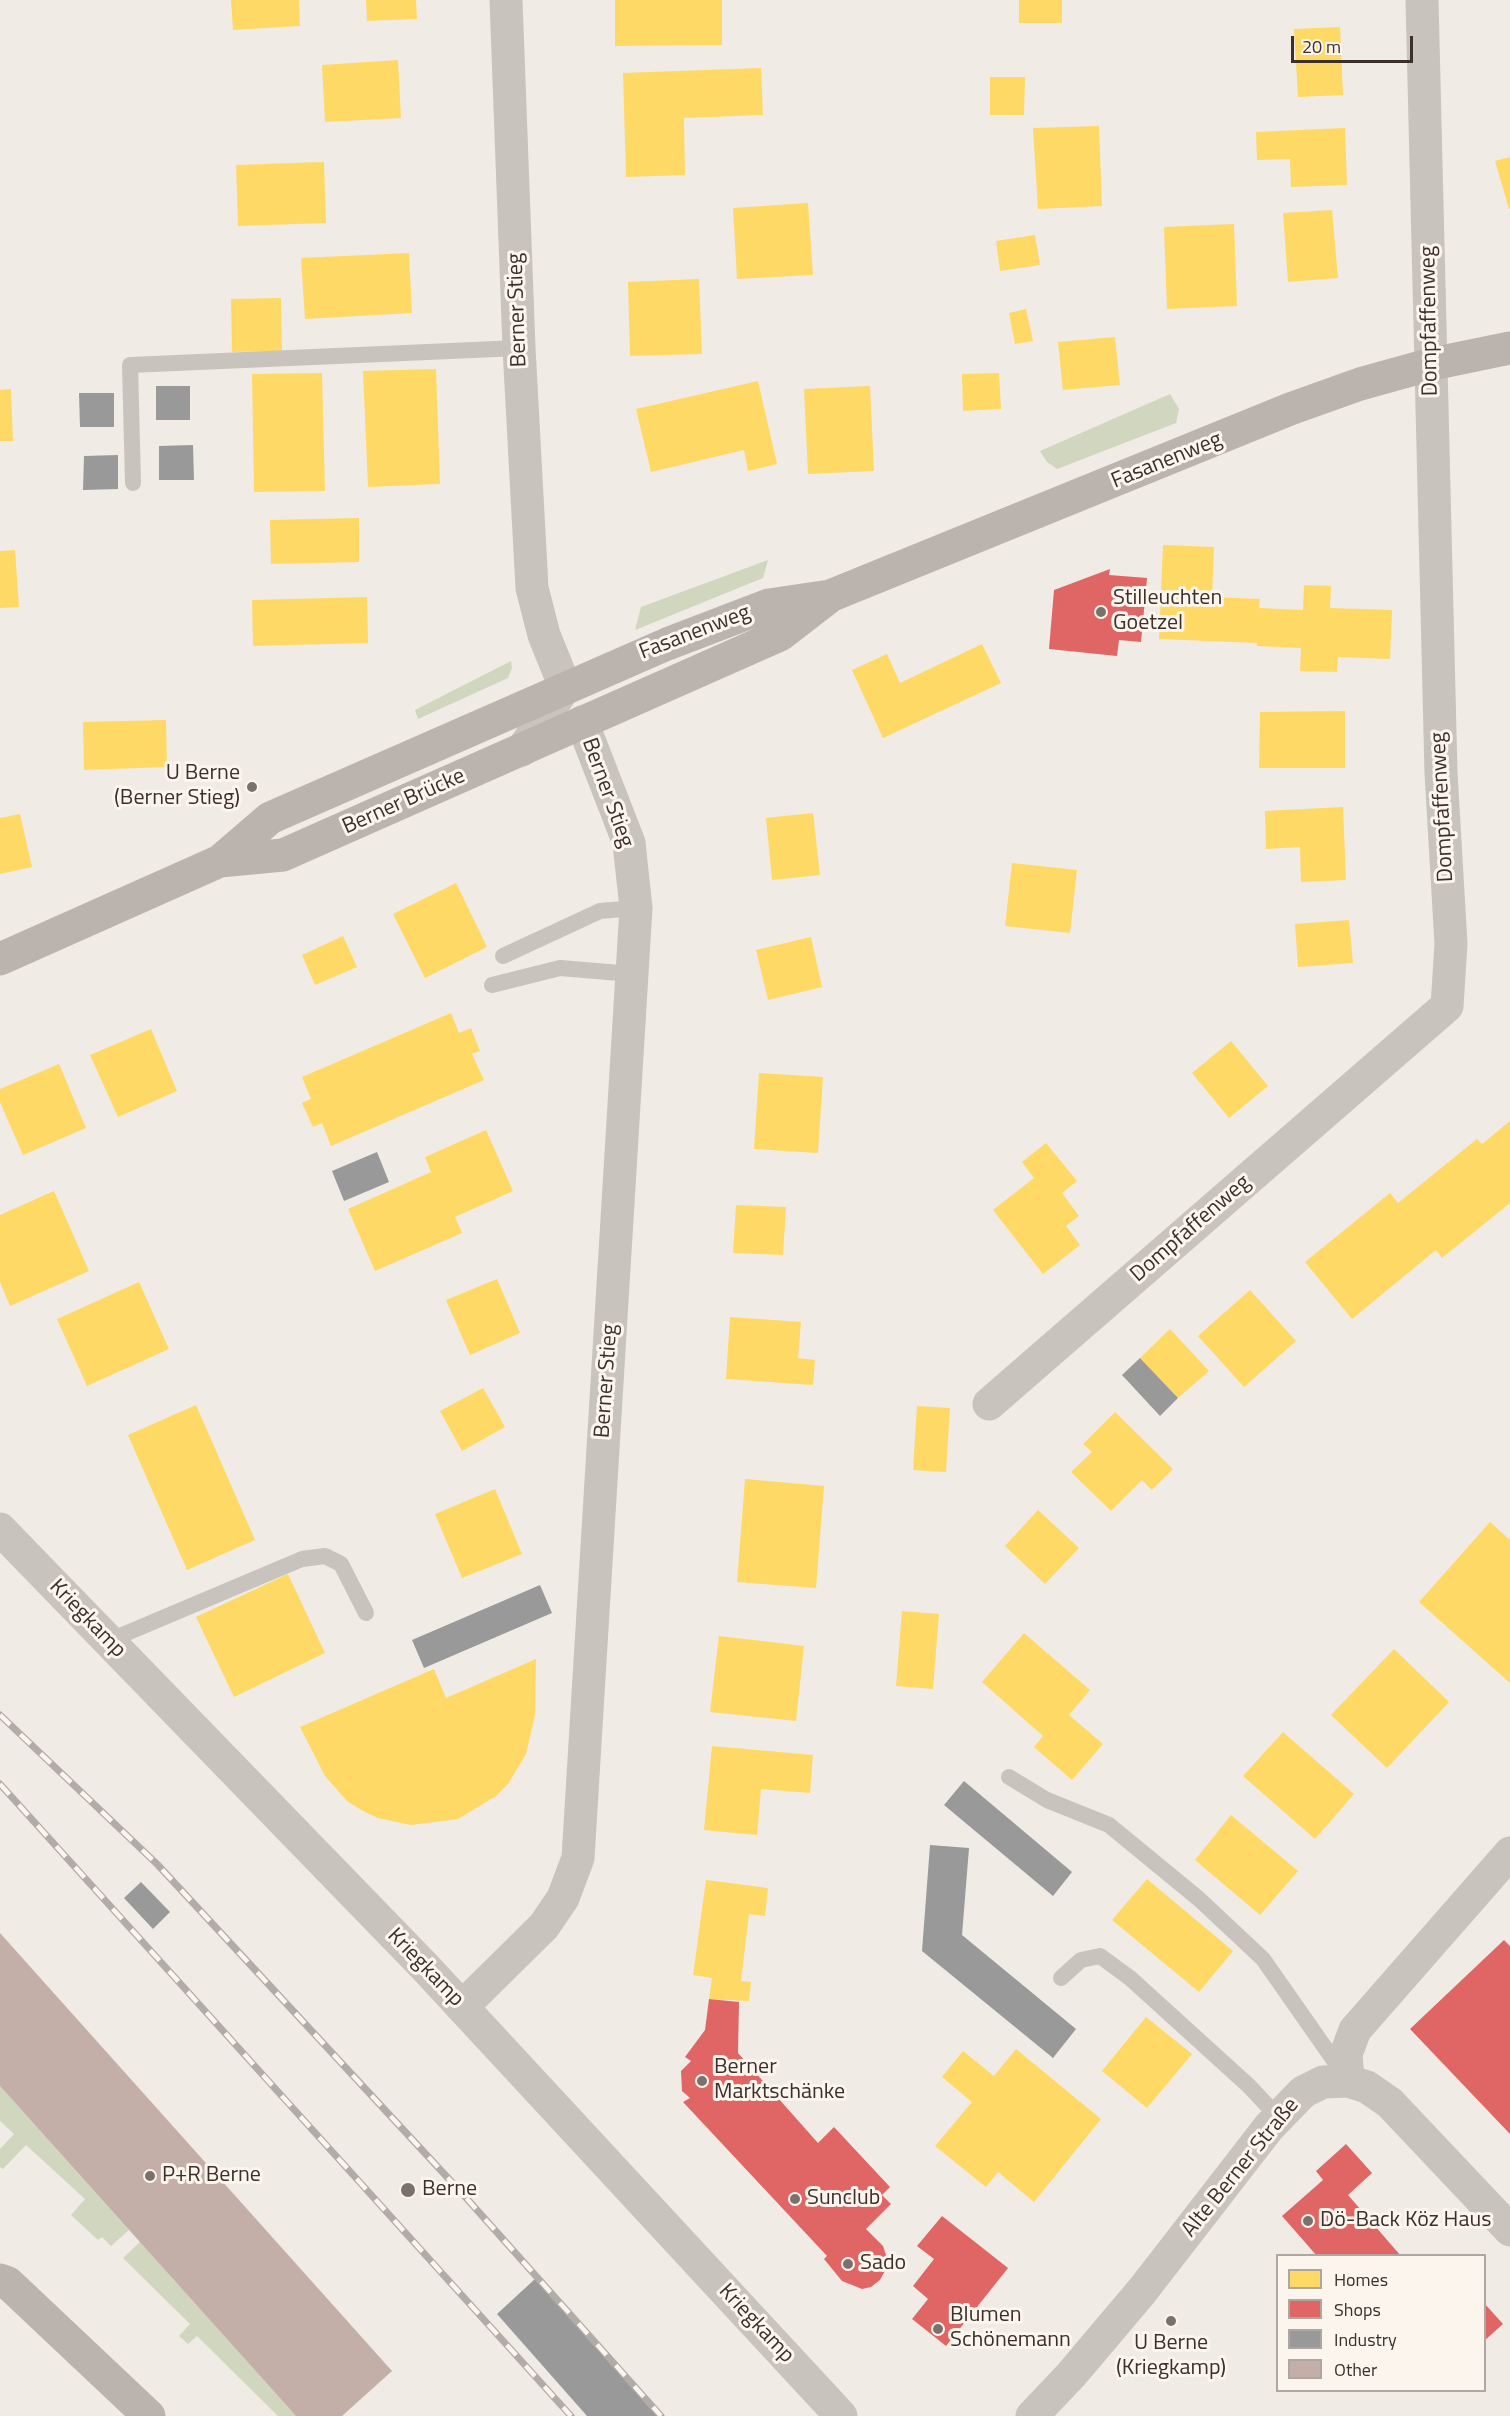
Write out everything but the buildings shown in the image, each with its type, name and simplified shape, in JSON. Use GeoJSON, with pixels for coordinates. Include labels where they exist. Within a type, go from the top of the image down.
{"type":"FeatureCollection","features":[{"type":"Feature","properties":{"kind":"main road","name":"Fasanenweg"},"geometry":{"type":"LineString","coordinates":[[565,687],[769,604],[830,596],[1290,409],[1360,384],[1432,364],[1510,348]]}},
{"type":"Feature","properties":{"kind":"main road","name":"Fasanenweg"},"geometry":{"type":"LineString","coordinates":[[582,722],[780,635],[830,596]]}},
{"type":"Feature","properties":{"kind":"main road","name":"Berner Brücke"},"geometry":{"type":"LineString","coordinates":[[0,959],[220,861],[270,818],[565,687]]}},
{"type":"Feature","properties":{"kind":"main road","name":"Berner Brücke"},"geometry":{"type":"LineString","coordinates":[[220,861],[284,855],[582,722]]}},
{"type":"Feature","properties":{"kind":"main road"},"geometry":{"type":"LineString","coordinates":[[2,2278],[149,2416]]}},
{"type":"Feature","properties":{"kind":"street","name":"Berner Stieg"},"geometry":{"type":"LineString","coordinates":[[506,0],[519,348],[532,588],[543,634],[565,687]]}},
{"type":"Feature","properties":{"kind":"street","name":"Dompfaffenweg"},"geometry":{"type":"LineString","coordinates":[[989,1404],[1447,1006],[1451,944],[1440,773],[1422,0]]}},
{"type":"Feature","properties":{"kind":"street"},"geometry":{"type":"LineString","coordinates":[[522,750],[565,687]]}},
{"type":"Feature","properties":{"kind":"street","name":"Berner Stieg"},"geometry":{"type":"LineString","coordinates":[[462,2007],[544,1926],[562,1898],[578,1858],[636,908],[629,843],[582,722]]}},
{"type":"Feature","properties":{"kind":"street","name":"Kriegkamp"},"geometry":{"type":"LineString","coordinates":[[0,1529],[462,2007],[841,2416]]}},
{"type":"Feature","properties":{"kind":"street"},"geometry":{"type":"LineString","coordinates":[[1510,1853],[1355,2030],[1346,2054],[1348,2080],[1367,2087],[1390,2103],[1510,2230]]}},
{"type":"Feature","properties":{"kind":"street","name":"Alte Berner Straße"},"geometry":{"type":"LineString","coordinates":[[1032,2416],[1071,2375],[1142,2291],[1279,2118],[1303,2092],[1323,2082],[1348,2080]]}},
{"type":"Feature","properties":{"kind":"lane"},"geometry":{"type":"LineString","coordinates":[[133,483],[130,365],[519,348]]}},
{"type":"Feature","properties":{"kind":"lane"},"geometry":{"type":"LineString","coordinates":[[503,956],[600,911],[636,908]]}},
{"type":"Feature","properties":{"kind":"lane"},"geometry":{"type":"LineString","coordinates":[[492,985],[560,968],[632,975]]}},
{"type":"Feature","properties":{"kind":"lane"},"geometry":{"type":"LineString","coordinates":[[108,1641],[302,1559],[325,1556],[341,1564],[366,1613]]}},
{"type":"Feature","properties":{"kind":"lane"},"geometry":{"type":"LineString","coordinates":[[1010,1777],[1047,1800],[1108,1825],[1199,1899],[1263,1959],[1307,2018],[1348,2080]]}},
{"type":"Feature","properties":{"kind":"lane"},"geometry":{"type":"LineString","coordinates":[[1061,1978],[1082,1960],[1100,1956],[1154,1999],[1249,2085],[1279,2118]]}},
{"type":"Feature","properties":{"kind":"green space"},"geometry":{"type":"Polygon","coordinates":[[[1170,394],[1179,409],[1176,423],[1057,469],[1047,462],[1040,451],[1170,394]]]}},
{"type":"Feature","properties":{"kind":"green space"},"geometry":{"type":"Polygon","coordinates":[[[768,560],[763,578],[635,630],[641,607],[768,560]]]}},
{"type":"Feature","properties":{"kind":"green space"},"geometry":{"type":"Polygon","coordinates":[[[511,661],[512,668],[508,678],[418,719],[415,710],[511,661]]]}},
{"type":"Feature","properties":{"kind":"green space"},"geometry":{"type":"Polygon","coordinates":[[[0,2086],[129,2230],[111,2246],[102,2237],[98,2240],[71,2215],[85,2199],[26,2145],[3,2169],[0,2167],[0,2149],[14,2134],[0,2121],[0,2086]]]}},
{"type":"Feature","properties":{"kind":"green space"},"geometry":{"type":"Polygon","coordinates":[[[140,2242],[296,2416],[278,2416],[197,2336],[188,2344],[179,2336],[190,2324],[123,2258],[140,2242]]]}},
{"type":"Feature","properties":{"kind":"railway"},"geometry":{"type":"LineString","coordinates":[[0,1715],[157,1864],[460,2191],[661,2416]]}},
{"type":"Feature","properties":{"kind":"railway"},"geometry":{"type":"LineString","coordinates":[[0,1784],[571,2416]]}},
{"type":"Feature","properties":{"kind":"place","name":"Stilleuchten Goetzel"},"geometry":{"type":"Point","coordinates":[1101,612]}},
{"type":"Feature","properties":{"kind":"place","name":"U Berne (Berner Stieg)"},"geometry":{"type":"Point","coordinates":[252,787]}},
{"type":"Feature","properties":{"kind":"place","name":"Berner Marktschänke"},"geometry":{"type":"Point","coordinates":[702,2081]}},
{"type":"Feature","properties":{"kind":"place","name":"P+R Berne"},"geometry":{"type":"Point","coordinates":[150,2176]}},
{"type":"Feature","properties":{"kind":"place","name":"Berne"},"geometry":{"type":"Point","coordinates":[408,2190]}},
{"type":"Feature","properties":{"kind":"place","name":"Sunclub"},"geometry":{"type":"Point","coordinates":[795,2199]}},
{"type":"Feature","properties":{"kind":"place","name":"Dö-Back Köz Haus"},"geometry":{"type":"Point","coordinates":[1308,2221]}},
{"type":"Feature","properties":{"kind":"place","name":"Sado"},"geometry":{"type":"Point","coordinates":[848,2264]}},
{"type":"Feature","properties":{"kind":"place","name":"U Berne (Kriegkamp)"},"geometry":{"type":"Point","coordinates":[1171,2321]}},
{"type":"Feature","properties":{"kind":"place","name":"Blumen Schönemann"},"geometry":{"type":"Point","coordinates":[938,2329]}}]}
